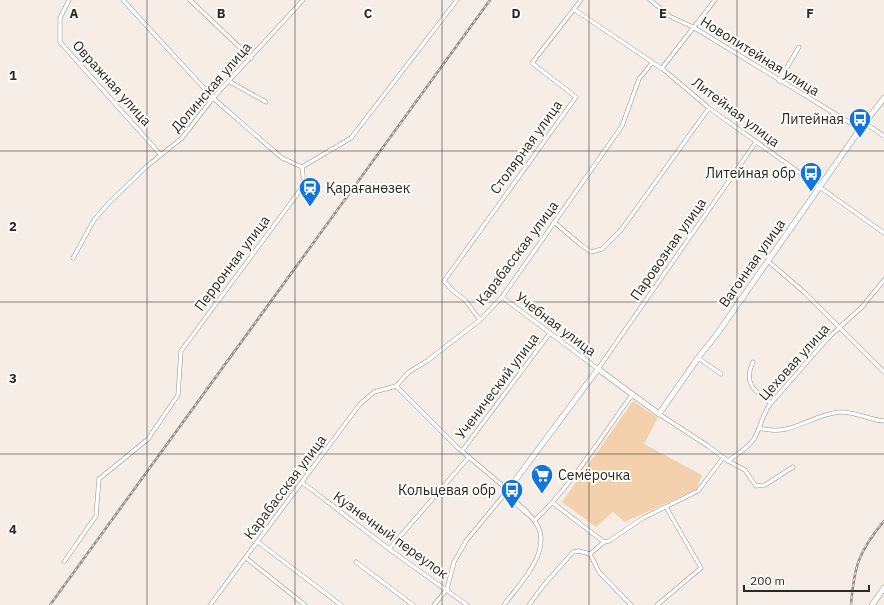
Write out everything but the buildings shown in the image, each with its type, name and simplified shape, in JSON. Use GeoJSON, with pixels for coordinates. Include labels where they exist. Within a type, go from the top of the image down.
{"type":"FeatureCollection","features":[{"type":"Feature","properties":{"kind":"street","name":"Овражная улица"},"geometry":{"type":"LineString","coordinates":[[69,0],[60,18],[60,42],[160,154]]}},
{"type":"Feature","properties":{"kind":"street"},"geometry":{"type":"LineString","coordinates":[[123,0],[213,98],[282,158],[302,167],[351,138],[457,0]]}},
{"type":"Feature","properties":{"kind":"street"},"geometry":{"type":"LineString","coordinates":[[190,0],[250,58]]}},
{"type":"Feature","properties":{"kind":"street","name":"Долинская улица"},"geometry":{"type":"LineString","coordinates":[[73,258],[94,220],[119,193],[160,154],[182,138],[213,98],[230,82],[303,0]]}},
{"type":"Feature","properties":{"kind":"street","name":"Столярная улица"},"geometry":{"type":"LineString","coordinates":[[480,320],[465,300],[452,290],[444,281],[576,97],[532,63],[575,10],[581,0]]}},
{"type":"Feature","properties":{"kind":"street","name":"Новолитейная улица"},"geometry":{"type":"LineString","coordinates":[[650,0],[671,18],[693,27],[778,81],[860,129]]}},
{"type":"Feature","properties":{"kind":"street"},"geometry":{"type":"LineString","coordinates":[[662,68],[715,0]]}},
{"type":"Feature","properties":{"kind":"street","name":"Литейная улица"},"geometry":{"type":"LineString","coordinates":[[575,10],[652,63],[662,68],[709,108],[884,232]]}},
{"type":"Feature","properties":{"kind":"street"},"geometry":{"type":"LineString","coordinates":[[778,81],[799,47]]}},
{"type":"Feature","properties":{"kind":"street","name":"Карабасская улица"},"geometry":{"type":"LineString","coordinates":[[210,605],[360,404],[374,392],[396,386],[409,372],[480,320],[502,297],[622,126],[634,88],[639,79],[652,63]]}},
{"type":"Feature","properties":{"kind":"street"},"geometry":{"type":"LineString","coordinates":[[230,82],[266,102]]}},
{"type":"Feature","properties":{"kind":"street","name":"Вагонная улица"},"geometry":{"type":"LineString","coordinates":[[658,414],[717,334],[864,123],[884,98]]}},
{"type":"Feature","properties":{"kind":"street"},"geometry":{"type":"LineString","coordinates":[[554,222],[591,252],[602,249],[621,230],[643,202],[709,108]]}},
{"type":"Feature","properties":{"kind":"street"},"geometry":{"type":"LineString","coordinates":[[864,123],[884,136]]}},
{"type":"Feature","properties":{"kind":"street","name":"Паровозная улица"},"geometry":{"type":"LineString","coordinates":[[598,369],[756,142]]}},
{"type":"Feature","properties":{"kind":"street","name":"Перронная улица"},"geometry":{"type":"LineString","coordinates":[[64,562],[96,516],[100,479],[148,439],[178,395],[181,351],[304,185],[302,167]]}},
{"type":"Feature","properties":{"kind":"street"},"geometry":{"type":"LineString","coordinates":[[768,261],[804,293],[884,372]]}},
{"type":"Feature","properties":{"kind":"street","name":"Цеховая улица"},"geometry":{"type":"LineString","coordinates":[[728,462],[745,449],[753,440],[766,409],[771,403],[828,338],[862,307],[884,280]]}},
{"type":"Feature","properties":{"kind":"street","name":"Учебная улица"},"geometry":{"type":"LineString","coordinates":[[502,297],[598,369]]}},
{"type":"Feature","properties":{"kind":"street","name":"Ученический улица"},"geometry":{"type":"LineString","coordinates":[[462,451],[550,333]]}},
{"type":"Feature","properties":{"kind":"street"},"geometry":{"type":"LineString","coordinates":[[698,358],[721,374]]}},
{"type":"Feature","properties":{"kind":"street"},"geometry":{"type":"LineString","coordinates":[[753,362],[748,373],[748,380],[758,394],[771,403]]}},
{"type":"Feature","properties":{"kind":"street"},"geometry":{"type":"LineString","coordinates":[[434,605],[447,589],[454,562],[466,541],[508,490],[598,369],[658,414],[708,446],[728,462],[745,470],[756,486],[765,485],[793,467]]}},
{"type":"Feature","properties":{"kind":"street"},"geometry":{"type":"LineString","coordinates":[[396,386],[462,451],[508,490],[514,501],[535,520],[542,543],[538,558],[504,605]]}},
{"type":"Feature","properties":{"kind":"street"},"geometry":{"type":"LineString","coordinates":[[535,520],[553,503],[632,395]]}},
{"type":"Feature","properties":{"kind":"street"},"geometry":{"type":"LineString","coordinates":[[759,428],[773,432],[781,431],[821,416],[840,412],[884,421]]}},
{"type":"Feature","properties":{"kind":"street","name":"Ученический улица"},"geometry":{"type":"LineString","coordinates":[[389,549],[469,457]]}},
{"type":"Feature","properties":{"kind":"street"},"geometry":{"type":"LineString","coordinates":[[590,554],[604,542],[609,541],[643,518],[698,491],[723,458]]}},
{"type":"Feature","properties":{"kind":"street","name":"Кузнечный переулок"},"geometry":{"type":"LineString","coordinates":[[302,483],[389,549],[447,589],[467,605]]}},
{"type":"Feature","properties":{"kind":"street"},"geometry":{"type":"LineString","coordinates":[[553,503],[604,542]]}},
{"type":"Feature","properties":{"kind":"street"},"geometry":{"type":"LineString","coordinates":[[657,605],[701,568],[666,507]]}},
{"type":"Feature","properties":{"kind":"street"},"geometry":{"type":"LineString","coordinates":[[258,542],[341,605]]}},
{"type":"Feature","properties":{"kind":"street"},"geometry":{"type":"LineString","coordinates":[[529,605],[543,586],[573,552],[579,551],[590,554],[600,572],[631,605]]}},
{"type":"Feature","properties":{"kind":"street"},"geometry":{"type":"LineString","coordinates":[[246,558],[305,605]]}},
{"type":"Feature","properties":{"kind":"street"},"geometry":{"type":"LineString","coordinates":[[356,562],[413,605]]}},
{"type":"Feature","properties":{"kind":"street"},"geometry":{"type":"LineString","coordinates":[[872,605],[884,588]]}},
{"type":"Feature","properties":{"kind":"shaded area"},"geometry":{"type":"Polygon","coordinates":[[[633,401],[658,418],[644,444],[702,475],[697,489],[625,522],[613,512],[596,527],[562,502],[633,401]]]}},
{"type":"Feature","properties":{"kind":"railway"},"geometry":{"type":"LineString","coordinates":[[50,605],[490,0]]}},
{"type":"Feature","properties":{"kind":"railway"},"geometry":{"type":"LineString","coordinates":[[851,605],[854,580],[859,560],[863,550],[884,521]]}},
{"type":"Feature","properties":{"kind":"place","name":"Литейная"},"geometry":{"type":"Point","coordinates":[860,138]}},
{"type":"Feature","properties":{"kind":"place","name":"Литейная обр"},"geometry":{"type":"Point","coordinates":[811,192]}},
{"type":"Feature","properties":{"kind":"place","name":"Қарағанөзек"},"geometry":{"type":"Point","coordinates":[310,208]}},
{"type":"Feature","properties":{"kind":"place","name":"Семёрочка"},"geometry":{"type":"Point","coordinates":[542,494]}},
{"type":"Feature","properties":{"kind":"place","name":"Кольцевая обр"},"geometry":{"type":"Point","coordinates":[512,510]}}]}
